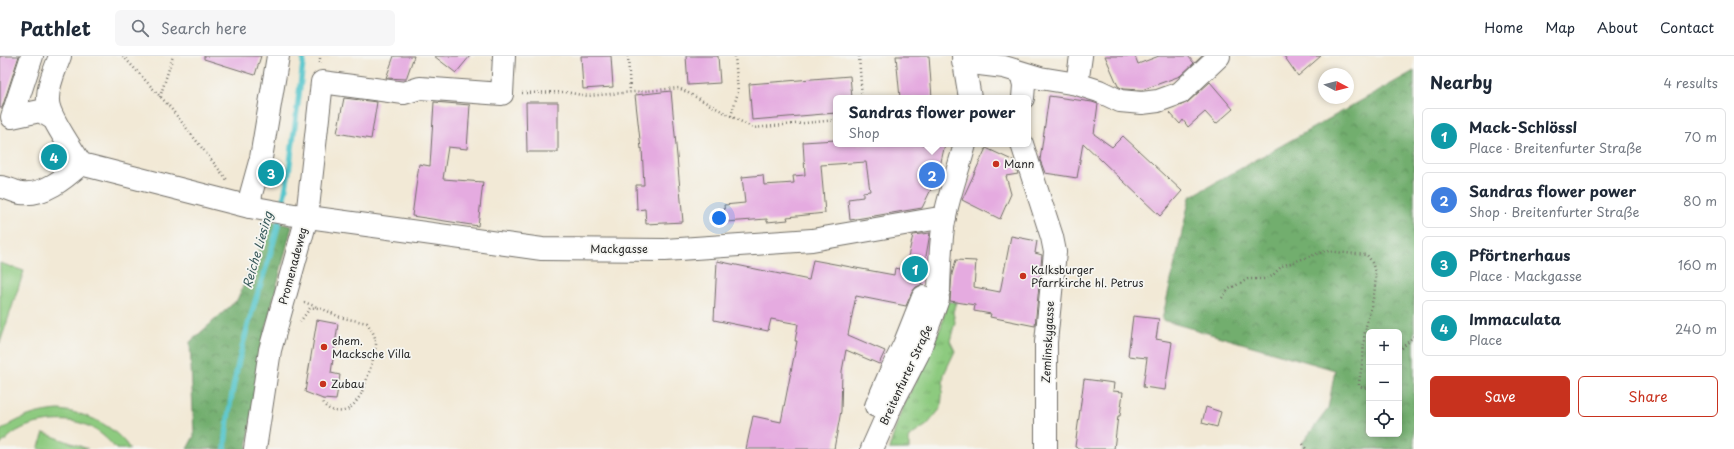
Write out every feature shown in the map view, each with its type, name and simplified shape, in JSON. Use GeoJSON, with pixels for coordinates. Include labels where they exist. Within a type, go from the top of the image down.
{"type":"FeatureCollection","features":[{"type":"Feature","properties":{"kind":"street"},"geometry":{"type":"LineString","coordinates":[[32,56],[12,117],[40,111],[52,118]]}},
{"type":"Feature","properties":{"kind":"street"},"geometry":{"type":"LineString","coordinates":[[0,188],[21,193],[44,190],[62,180],[81,164],[52,118],[47,103],[48,91],[60,56]]}},
{"type":"Feature","properties":{"kind":"street"},"geometry":{"type":"LineString","coordinates":[[256,204],[261,158],[278,56]]}},
{"type":"Feature","properties":{"kind":"street"},"geometry":{"type":"LineString","coordinates":[[502,94],[504,56]]}},
{"type":"Feature","properties":{"kind":"street"},"geometry":{"type":"LineString","coordinates":[[1076,84],[1080,56]]}},
{"type":"Feature","properties":{"kind":"street"},"geometry":{"type":"LineString","coordinates":[[969,95],[963,59],[1004,67],[1040,78],[1076,84],[1099,91],[1120,101],[1142,103],[1158,101],[1180,93],[1219,56]]}},
{"type":"Feature","properties":{"kind":"street"},"geometry":{"type":"LineString","coordinates":[[1022,72],[1024,85],[1023,95]]}},
{"type":"Feature","properties":{"kind":"street","name":"Promenadeweg"},"geometry":{"type":"LineString","coordinates":[[255,449],[270,350],[300,216],[322,82],[404,93],[420,88],[502,94]]}},
{"type":"Feature","properties":{"kind":"street","name":"Breitenfurter Straße"},"geometry":{"type":"LineString","coordinates":[[872,449],[892,404],[918,354],[932,294],[941,246],[944,217],[952,184],[964,147]]}},
{"type":"Feature","properties":{"kind":"street","name":"Zemlinskygasse"},"geometry":{"type":"LineString","coordinates":[[1023,147],[1052,237],[1055,252],[1047,328],[1045,377],[1046,449]]}},
{"type":"Feature","properties":{"kind":"street","name":"Mackgasse"},"geometry":{"type":"LineString","coordinates":[[81,164],[256,204],[300,216],[542,249],[666,250],[812,240],[944,217]]}},
{"type":"Feature","properties":{"kind":"street","name":"Breitenfurter Straße"},"geometry":{"type":"LineString","coordinates":[[866,449],[870,428],[878,401],[904,345],[932,294]]}},
{"type":"Feature","properties":{"kind":"path"},"geometry":{"type":"LineString","coordinates":[[123,56],[160,96],[234,188],[256,204]]}},
{"type":"Feature","properties":{"kind":"path"},"geometry":{"type":"LineString","coordinates":[[160,96],[174,56]]}},
{"type":"Feature","properties":{"kind":"path"},"geometry":{"type":"LineString","coordinates":[[628,56],[630,92]]}},
{"type":"Feature","properties":{"kind":"path"},"geometry":{"type":"LineString","coordinates":[[731,116],[738,92],[735,56]]}},
{"type":"Feature","properties":{"kind":"path"},"geometry":{"type":"LineString","coordinates":[[859,56],[862,95]]}},
{"type":"Feature","properties":{"kind":"path"},"geometry":{"type":"LineString","coordinates":[[502,94],[565,92],[588,96],[680,88],[753,128],[833,120]]}},
{"type":"Feature","properties":{"kind":"path"},"geometry":{"type":"LineString","coordinates":[[1222,298],[1229,289],[1248,279],[1266,279],[1272,276],[1282,266],[1326,251],[1367,255],[1374,270],[1375,283],[1373,300],[1365,331],[1362,366],[1359,378],[1360,386],[1366,387]]}},
{"type":"Feature","properties":{"kind":"path"},"geometry":{"type":"LineString","coordinates":[[298,326],[310,308],[317,307],[344,318],[367,323],[372,331],[376,344],[369,372],[360,395],[349,409],[341,412],[331,410],[326,407],[323,399]]}},
{"type":"Feature","properties":{"kind":"path"},"geometry":{"type":"LineString","coordinates":[[1402,348],[1414,336]]}},
{"type":"Feature","properties":{"kind":"path"},"geometry":{"type":"LineString","coordinates":[[1303,444],[1306,449]]}},
{"type":"Feature","properties":{"kind":"green space"},"geometry":{"type":"Polygon","coordinates":[[[1414,71],[1414,449],[1302,449],[1303,442],[1328,409],[1335,370],[1162,320],[1190,197],[1414,71]]]}},
{"type":"Feature","properties":{"kind":"green space"},"geometry":{"type":"Polygon","coordinates":[[[265,220],[292,226],[261,348],[247,449],[187,449],[194,436],[190,342],[237,300],[258,252],[265,220]]]}},
{"type":"Feature","properties":{"kind":"green space"},"geometry":{"type":"Polygon","coordinates":[[[0,263],[24,271],[0,343],[0,263]]]}},
{"type":"Feature","properties":{"kind":"green space"},"geometry":{"type":"Polygon","coordinates":[[[947,301],[956,302],[953,312],[955,322],[950,341],[955,351],[944,374],[941,408],[927,425],[909,437],[909,449],[889,449],[900,414],[941,327],[947,301]]]}},
{"type":"Feature","properties":{"kind":"green space"},"geometry":{"type":"Polygon","coordinates":[[[59,410],[90,417],[116,433],[130,449],[116,449],[110,442],[92,428],[72,421],[44,422],[26,427],[14,433],[0,445],[0,431],[7,426],[35,414],[59,410]]]}},
{"type":"Feature","properties":{"kind":"green space"},"geometry":{"type":"Polygon","coordinates":[[[44,433],[88,449],[38,449],[44,433]]]}},
{"type":"Feature","properties":{"kind":"building"},"geometry":{"type":"Polygon","coordinates":[[[0,56],[19,56],[2,108],[0,108],[0,56]]]}},
{"type":"Feature","properties":{"kind":"building"},"geometry":{"type":"Polygon","coordinates":[[[204,56],[261,56],[255,75],[204,59],[204,56]]]}},
{"type":"Feature","properties":{"kind":"building"},"geometry":{"type":"Polygon","coordinates":[[[394,56],[414,56],[406,79],[386,78],[394,56]]]}},
{"type":"Feature","properties":{"kind":"building"},"geometry":{"type":"Polygon","coordinates":[[[434,56],[470,56],[456,73],[434,56]]]}},
{"type":"Feature","properties":{"kind":"building"},"geometry":{"type":"Polygon","coordinates":[[[581,56],[611,56],[613,87],[583,89],[581,56]]]}},
{"type":"Feature","properties":{"kind":"building"},"geometry":{"type":"Polygon","coordinates":[[[686,56],[718,56],[720,83],[688,85],[686,56]]]}},
{"type":"Feature","properties":{"kind":"building"},"geometry":{"type":"Polygon","coordinates":[[[896,56],[929,56],[932,95],[900,95],[896,56]]]}},
{"type":"Feature","properties":{"kind":"building"},"geometry":{"type":"Polygon","coordinates":[[[1105,56],[1135,56],[1138,64],[1159,56],[1188,56],[1194,63],[1180,76],[1142,90],[1123,89],[1118,86],[1105,56]]]}},
{"type":"Feature","properties":{"kind":"building"},"geometry":{"type":"Polygon","coordinates":[[[1284,56],[1321,56],[1298,76],[1284,56]]]}},
{"type":"Feature","properties":{"kind":"building"},"geometry":{"type":"Polygon","coordinates":[[[850,76],[852,95],[833,95],[833,113],[752,120],[749,84],[850,76]]]}},
{"type":"Feature","properties":{"kind":"building"},"geometry":{"type":"Polygon","coordinates":[[[1210,82],[1233,109],[1216,124],[1205,112],[1188,127],[1183,120],[1180,124],[1170,113],[1175,108],[1188,102],[1210,82]]]}},
{"type":"Feature","properties":{"kind":"building"},"geometry":{"type":"Polygon","coordinates":[[[671,91],[683,222],[646,224],[645,209],[637,210],[636,185],[644,185],[642,148],[641,149],[635,95],[671,91]]]}},
{"type":"Feature","properties":{"kind":"building"},"geometry":{"type":"Polygon","coordinates":[[[1049,96],[1098,104],[1094,134],[1112,147],[1123,136],[1182,191],[1160,216],[1083,143],[1077,178],[1045,173],[1040,160],[1049,96]]]}},
{"type":"Feature","properties":{"kind":"building"},"geometry":{"type":"Polygon","coordinates":[[[344,98],[377,102],[371,139],[337,133],[344,98]]]}},
{"type":"Feature","properties":{"kind":"building"},"geometry":{"type":"Polygon","coordinates":[[[434,102],[470,105],[467,149],[448,147],[443,179],[483,182],[478,226],[412,216],[419,164],[430,166],[434,102]]]}},
{"type":"Feature","properties":{"kind":"building"},"geometry":{"type":"Polygon","coordinates":[[[526,102],[558,102],[558,152],[527,152],[526,102]]]}},
{"type":"Feature","properties":{"kind":"building"},"geometry":{"type":"Polygon","coordinates":[[[833,140],[833,147],[944,147],[938,175],[922,208],[850,220],[848,199],[863,197],[863,192],[870,191],[866,162],[821,165],[825,213],[787,217],[788,220],[767,222],[767,219],[726,222],[724,205],[745,203],[742,177],[763,175],[764,185],[794,183],[793,176],[805,175],[803,142],[833,140]]]}},
{"type":"Feature","properties":{"kind":"building"},"geometry":{"type":"Polygon","coordinates":[[[986,148],[1014,161],[1018,174],[1006,176],[1011,194],[1000,219],[962,200],[986,148]]]}},
{"type":"Feature","properties":{"kind":"building"},"geometry":{"type":"Polygon","coordinates":[[[930,233],[921,285],[916,287],[912,292],[906,306],[856,296],[848,335],[885,351],[879,364],[846,350],[842,371],[841,411],[834,449],[746,449],[753,416],[781,422],[797,341],[795,341],[798,324],[771,319],[768,331],[714,320],[717,261],[809,280],[813,260],[894,275],[895,268],[905,270],[913,235],[930,233]]]}},
{"type":"Feature","properties":{"kind":"building","name":"Kalksburger Pfarrkirche hl. Petrus"},"geometry":{"type":"Polygon","coordinates":[[[1011,236],[1037,241],[1035,253],[1042,255],[1035,326],[990,317],[991,314],[974,311],[975,305],[950,301],[952,274],[956,260],[976,261],[974,287],[1000,292],[1011,236]]]}},
{"type":"Feature","properties":{"kind":"building"},"geometry":{"type":"Polygon","coordinates":[[[1133,316],[1159,319],[1156,339],[1172,342],[1165,390],[1143,387],[1147,358],[1128,356],[1133,316]]]}},
{"type":"Feature","properties":{"kind":"building"},"geometry":{"type":"Polygon","coordinates":[[[317,320],[338,324],[331,373],[340,375],[336,400],[323,399],[305,392],[317,320]]]}},
{"type":"Feature","properties":{"kind":"building"},"geometry":{"type":"Polygon","coordinates":[[[1084,379],[1114,383],[1113,391],[1123,392],[1114,449],[1082,449],[1075,447],[1084,379]]]}},
{"type":"Feature","properties":{"kind":"building"},"geometry":{"type":"Polygon","coordinates":[[[1206,407],[1221,412],[1217,427],[1202,423],[1206,407]]]}},
{"type":"Feature","properties":{"kind":"waterway","name":"Reiche Liesing"},"geometry":{"type":"LineString","coordinates":[[282,208],[289,171],[304,56]]}},
{"type":"Feature","properties":{"kind":"waterway","name":"Reiche Liesing"},"geometry":{"type":"LineString","coordinates":[[225,449],[229,413],[239,358],[272,250],[280,216]]}},
{"type":"Feature","properties":{"kind":"place","name":"Immaculata"},"geometry":{"type":"Point","coordinates":[54,157]}},
{"type":"Feature","properties":{"kind":"place","name":"Mann"},"geometry":{"type":"Point","coordinates":[996,164]}},
{"type":"Feature","properties":{"kind":"place","name":"Pförtnerhaus"},"geometry":{"type":"Point","coordinates":[271,173]}},
{"type":"Feature","properties":{"kind":"place","name":"Sandras flower power"},"geometry":{"type":"Point","coordinates":[932,175]}},
{"type":"Feature","properties":{"kind":"place","name":"Mack-Schlössl"},"geometry":{"type":"Point","coordinates":[915,269]}},
{"type":"Feature","properties":{"kind":"place","name":"Kalksburger Pfarrkirche hl. Petrus"},"geometry":{"type":"Point","coordinates":[1023,276]}},
{"type":"Feature","properties":{"kind":"place","name":"ehem. Macksche Villa"},"geometry":{"type":"Point","coordinates":[324,347]}},
{"type":"Feature","properties":{"kind":"place","name":"Zubau"},"geometry":{"type":"Point","coordinates":[323,384]}}]}
